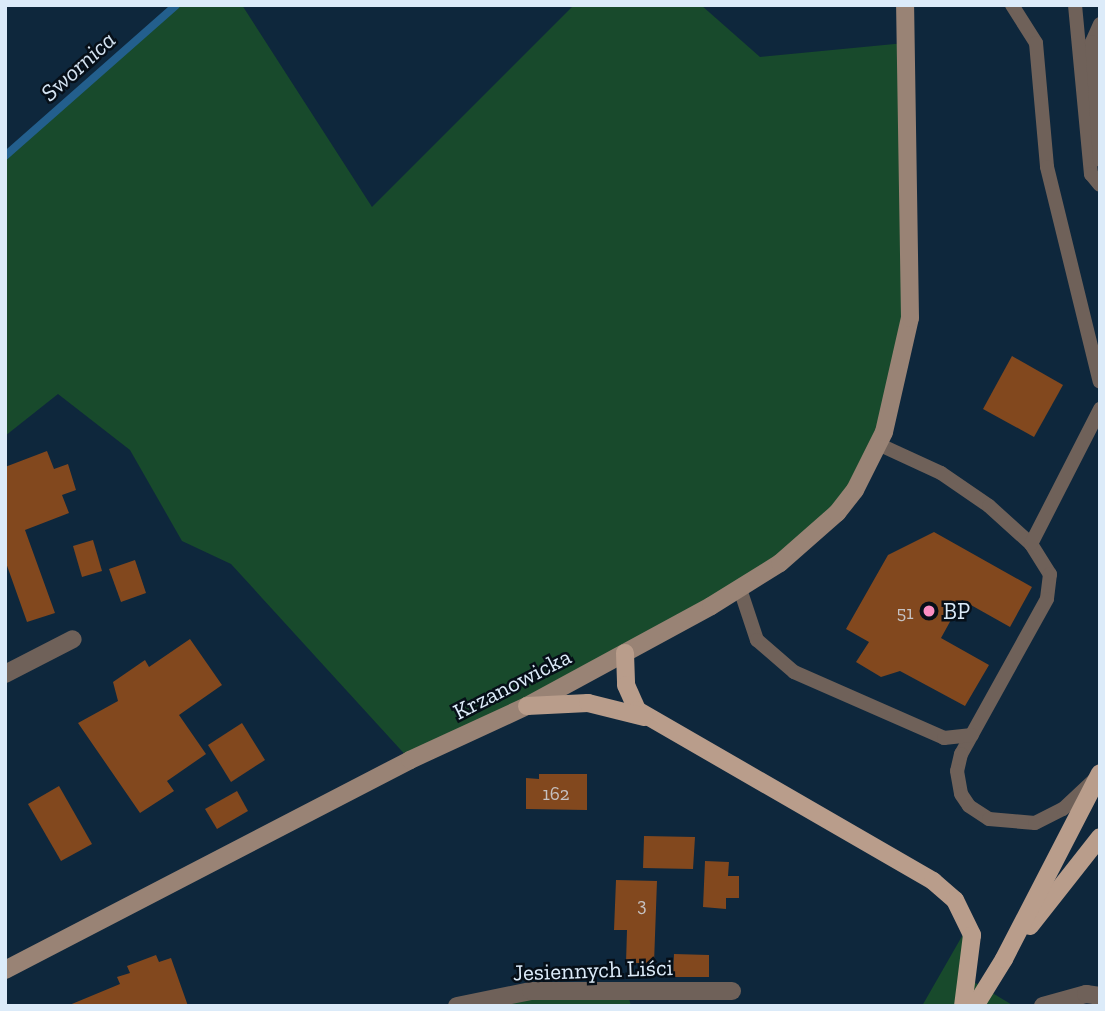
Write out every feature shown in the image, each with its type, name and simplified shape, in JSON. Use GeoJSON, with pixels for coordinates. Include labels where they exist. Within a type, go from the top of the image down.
{"type":"FeatureCollection","features":[{"type":"Feature","properties":{"kind":"main road"},"geometry":{"type":"LineString","coordinates":[[625,653],[629,697],[652,719],[944,889],[965,917],[972,935],[963,1006]]}},
{"type":"Feature","properties":{"kind":"main road"},"geometry":{"type":"LineString","coordinates":[[527,706],[589,703],[652,719]]}},
{"type":"Feature","properties":{"kind":"main road"},"geometry":{"type":"LineString","coordinates":[[975,1006],[1004,959],[1099,775]]}},
{"type":"Feature","properties":{"kind":"main road"},"geometry":{"type":"LineString","coordinates":[[1004,959],[1100,837]]}},
{"type":"Feature","properties":{"kind":"street","name":"Krzanowicka"},"geometry":{"type":"LineString","coordinates":[[5,970],[410,760],[527,706],[625,653],[740,589],[813,537],[837,513],[878,444],[895,397],[910,318],[905,5]]}},
{"type":"Feature","properties":{"kind":"street"},"geometry":{"type":"LineString","coordinates":[[5,674],[73,639]]}},
{"type":"Feature","properties":{"kind":"street","name":"Jesiennych Liści"},"geometry":{"type":"LineString","coordinates":[[457,1006],[531,991],[732,991]]}},
{"type":"Feature","properties":{"kind":"street"},"geometry":{"type":"LineString","coordinates":[[1043,1006],[1086,994],[1100,996]]}},
{"type":"Feature","properties":{"kind":"lane"},"geometry":{"type":"LineString","coordinates":[[1012,5],[1036,43],[1047,167],[1100,382]]}},
{"type":"Feature","properties":{"kind":"lane"},"geometry":{"type":"LineString","coordinates":[[1076,6],[1091,174],[1100,185]]}},
{"type":"Feature","properties":{"kind":"lane"},"geometry":{"type":"LineString","coordinates":[[1098,22],[1092,42],[1100,160]]}},
{"type":"Feature","properties":{"kind":"lane"},"geometry":{"type":"LineString","coordinates":[[1031,544],[1100,409]]}},
{"type":"Feature","properties":{"kind":"lane"},"geometry":{"type":"LineString","coordinates":[[878,444],[962,486],[1031,544],[1044,560],[1052,585],[961,754],[958,782],[969,806],[989,819],[1035,823],[1063,809],[1099,775]]}},
{"type":"Feature","properties":{"kind":"lane"},"geometry":{"type":"LineString","coordinates":[[740,589],[757,640],[794,672],[944,738],[972,735]]}},
{"type":"Feature","properties":{"kind":"green space"},"geometry":{"type":"Polygon","coordinates":[[[176,5],[242,5],[372,207],[574,5],[701,5],[760,57],[905,43],[903,361],[855,490],[771,569],[410,760],[231,564],[182,541],[130,450],[58,394],[5,436],[5,156],[176,5]]]}},
{"type":"Feature","properties":{"kind":"green space"},"geometry":{"type":"Polygon","coordinates":[[[969,924],[969,979],[1014,1006],[922,1006],[969,924]]]}},
{"type":"Feature","properties":{"kind":"green space"},"geometry":{"type":"Polygon","coordinates":[[[531,991],[627,991],[631,1006],[483,1006],[531,991]]]}},
{"type":"Feature","properties":{"kind":"building"},"geometry":{"type":"Polygon","coordinates":[[[1012,356],[1063,385],[1034,437],[983,409],[1012,356]]]}},
{"type":"Feature","properties":{"kind":"building"},"geometry":{"type":"Polygon","coordinates":[[[47,451],[54,469],[68,464],[76,490],[62,495],[69,513],[25,530],[55,613],[27,622],[5,560],[5,467],[47,451]]]}},
{"type":"Feature","properties":{"kind":"building"},"geometry":{"type":"Polygon","coordinates":[[[934,532],[1032,587],[1010,627],[962,600],[941,638],[989,665],[965,706],[900,671],[881,677],[856,662],[869,642],[846,629],[888,555],[934,532]]]}},
{"type":"Feature","properties":{"kind":"building"},"geometry":{"type":"Polygon","coordinates":[[[93,540],[102,571],[82,577],[73,546],[93,540]]]}},
{"type":"Feature","properties":{"kind":"building"},"geometry":{"type":"Polygon","coordinates":[[[135,560],[146,593],[121,602],[109,569],[135,560]]]}},
{"type":"Feature","properties":{"kind":"building"},"geometry":{"type":"Polygon","coordinates":[[[190,639],[222,685],[179,715],[206,754],[167,781],[174,791],[140,813],[78,723],[118,701],[113,682],[145,660],[149,667],[190,639]]]}},
{"type":"Feature","properties":{"kind":"building"},"geometry":{"type":"Polygon","coordinates":[[[242,723],[265,760],[231,782],[208,745],[242,723]]]}},
{"type":"Feature","properties":{"kind":"building"},"geometry":{"type":"Polygon","coordinates":[[[539,774],[587,774],[587,810],[526,809],[526,778],[539,779],[539,774]]]}},
{"type":"Feature","properties":{"kind":"building"},"geometry":{"type":"Polygon","coordinates":[[[59,786],[92,844],[61,861],[28,804],[59,786]]]}},
{"type":"Feature","properties":{"kind":"building"},"geometry":{"type":"Polygon","coordinates":[[[237,791],[248,811],[217,829],[205,809],[237,791]]]}},
{"type":"Feature","properties":{"kind":"building"},"geometry":{"type":"Polygon","coordinates":[[[644,836],[695,837],[693,869],[643,868],[644,836]]]}},
{"type":"Feature","properties":{"kind":"building"},"geometry":{"type":"Polygon","coordinates":[[[705,861],[729,862],[728,876],[739,876],[739,898],[726,898],[726,909],[703,907],[705,861]]]}},
{"type":"Feature","properties":{"kind":"building"},"geometry":{"type":"Polygon","coordinates":[[[616,880],[657,881],[654,963],[626,963],[627,930],[614,930],[616,880]]]}},
{"type":"Feature","properties":{"kind":"building"},"geometry":{"type":"Polygon","coordinates":[[[674,954],[709,955],[709,977],[673,977],[674,954]]]}},
{"type":"Feature","properties":{"kind":"building"},"geometry":{"type":"Polygon","coordinates":[[[156,955],[159,962],[171,958],[188,1006],[67,1006],[120,984],[117,977],[130,973],[127,966],[156,955]]]}},
{"type":"Feature","properties":{"kind":"waterway","name":"Swornica"},"geometry":{"type":"LineString","coordinates":[[5,156],[176,5]]}},
{"type":"Feature","properties":{"kind":"place","name":"BP"},"geometry":{"type":"Point","coordinates":[929,611]}}]}
